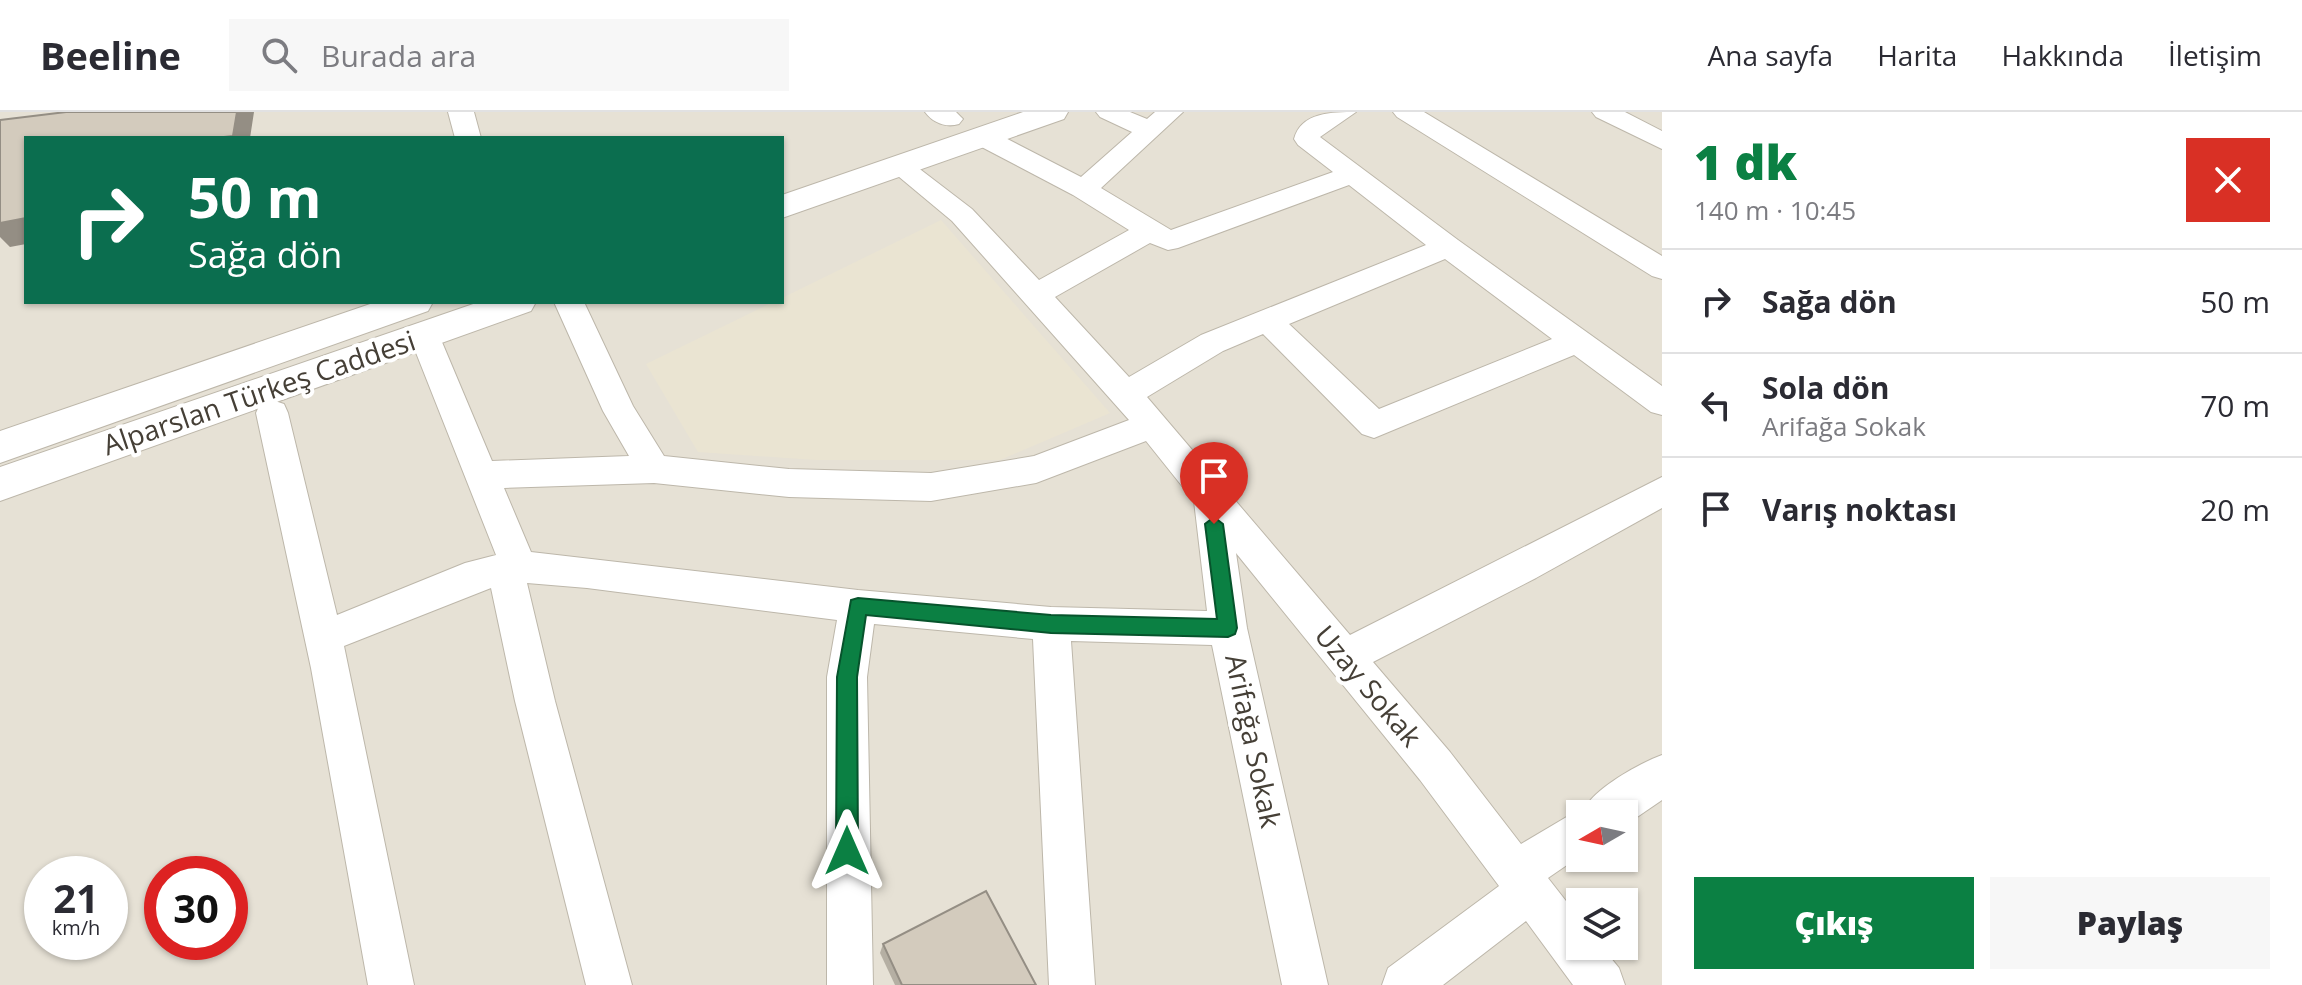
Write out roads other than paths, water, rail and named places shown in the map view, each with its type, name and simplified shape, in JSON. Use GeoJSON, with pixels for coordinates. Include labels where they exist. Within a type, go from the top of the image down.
{"type":"FeatureCollection","features":[{"type":"Feature","properties":{"kind":"street"},"geometry":{"type":"LineString","coordinates":[[461,112],[467,136]]}},
{"type":"Feature","properties":{"kind":"street"},"geometry":{"type":"LineString","coordinates":[[784,175],[960,120],[1053,112]]}},
{"type":"Feature","properties":{"kind":"street"},"geometry":{"type":"LineString","coordinates":[[1109,112],[1160,121]]}},
{"type":"Feature","properties":{"kind":"street"},"geometry":{"type":"LineString","coordinates":[[1343,112],[1314,126],[1309,130],[1307,139],[1448,247],[1662,403]]}},
{"type":"Feature","properties":{"kind":"street"},"geometry":{"type":"LineString","coordinates":[[1406,112],[1662,269]]}},
{"type":"Feature","properties":{"kind":"street"},"geometry":{"type":"LineString","coordinates":[[1605,112],[1662,141]]}},
{"type":"Feature","properties":{"kind":"street"},"geometry":{"type":"LineString","coordinates":[[784,206],[899,166],[960,120]]}},
{"type":"Feature","properties":{"kind":"street"},"geometry":{"type":"LineString","coordinates":[[960,120],[1168,241],[1352,174]]}},
{"type":"Feature","properties":{"kind":"street"},"geometry":{"type":"LineString","coordinates":[[1083,189],[1160,121]]}},
{"type":"Feature","properties":{"kind":"street","name":"Uzay Sokak"},"geometry":{"type":"LineString","coordinates":[[899,166],[962,215],[1126,394],[1435,766],[1602,985]]}},
{"type":"Feature","properties":{"kind":"street"},"geometry":{"type":"LineString","coordinates":[[1034,296],[1152,229]]}},
{"type":"Feature","properties":{"kind":"street"},"geometry":{"type":"LineString","coordinates":[[1126,394],[1165,368],[1212,343],[1448,247]]}},
{"type":"Feature","properties":{"kind":"street","name":"Alparslan Türkeş Caddesi"},"geometry":{"type":"LineString","coordinates":[[0,447],[420,318],[506,304]]}},
{"type":"Feature","properties":{"kind":"street"},"geometry":{"type":"LineString","coordinates":[[570,304],[619,411],[654,469]]}},
{"type":"Feature","properties":{"kind":"street"},"geometry":{"type":"LineString","coordinates":[[420,318],[481,475],[512,568],[543,731],[609,985]]}},
{"type":"Feature","properties":{"kind":"street","name":"Alparslan Türkeş Caddesi"},"geometry":{"type":"LineString","coordinates":[[0,484],[420,318]]}},
{"type":"Feature","properties":{"kind":"street"},"geometry":{"type":"LineString","coordinates":[[1267,320],[1374,425],[1577,341]]}},
{"type":"Feature","properties":{"kind":"street"},"geometry":{"type":"LineString","coordinates":[[272,413],[322,638],[391,985]]}},
{"type":"Feature","properties":{"kind":"street"},"geometry":{"type":"LineString","coordinates":[[481,475],[654,469],[789,483],[931,487],[1036,469],[1152,425]]}},
{"type":"Feature","properties":{"kind":"street"},"geometry":{"type":"LineString","coordinates":[[1344,657],[1523,567],[1662,491]]}},
{"type":"Feature","properties":{"kind":"street","name":"Arifağa Sokak"},"geometry":{"type":"LineString","coordinates":[[1211,496],[1228,628],[1305,985]]}},
{"type":"Feature","properties":{"kind":"street"},"geometry":{"type":"LineString","coordinates":[[322,638],[478,574],[512,568],[587,572],[858,606],[1051,624],[1228,628]]}},
{"type":"Feature","properties":{"kind":"street"},"geometry":{"type":"LineString","coordinates":[[850,985],[847,677],[858,606]]}},
{"type":"Feature","properties":{"kind":"street"},"geometry":{"type":"LineString","coordinates":[[1051,624],[1072,985]]}},
{"type":"Feature","properties":{"kind":"street"},"geometry":{"type":"LineString","coordinates":[[1625,800],[1662,775]]}},
{"type":"Feature","properties":{"kind":"street"},"geometry":{"type":"LineString","coordinates":[[1405,985],[1566,843]]}}]}
